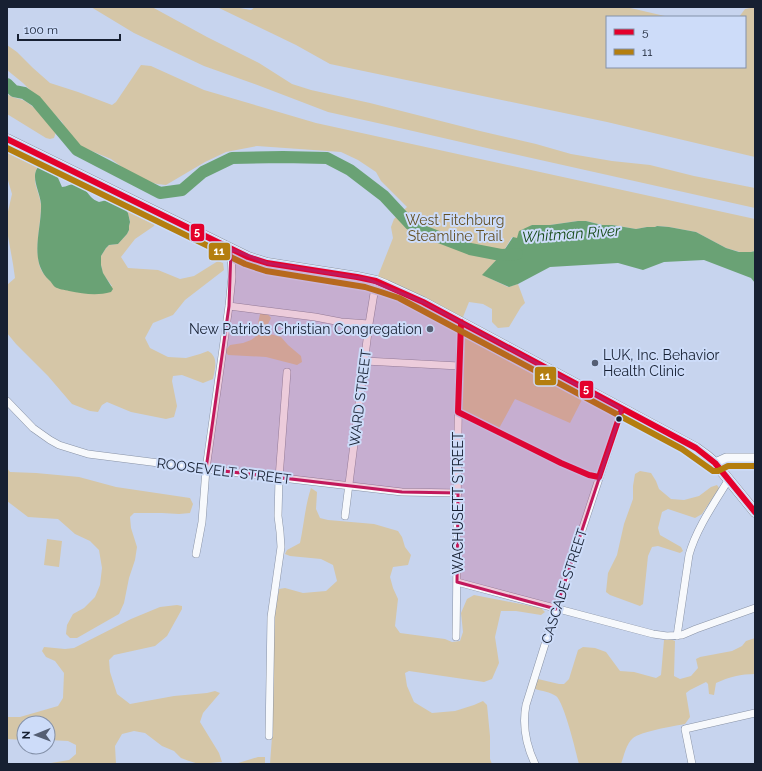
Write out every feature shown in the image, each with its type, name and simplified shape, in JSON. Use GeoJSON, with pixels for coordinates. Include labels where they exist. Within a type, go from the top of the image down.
{"type":"FeatureCollection","features":[{"type":"Feature","properties":{"kind":"highway"},"geometry":{"type":"LineString","coordinates":[[7,139],[248,257],[267,263],[357,276],[376,281],[402,291],[686,442],[715,462],[755,512]]}},
{"type":"Feature","properties":{"kind":"main road"},"geometry":{"type":"LineString","coordinates":[[715,462],[726,458],[755,458]]}},
{"type":"Feature","properties":{"kind":"street"},"geometry":{"type":"LineString","coordinates":[[196,554],[202,522],[206,469],[229,306],[232,277],[231,249]]}},
{"type":"Feature","properties":{"kind":"street","name":"WARD STREET"},"geometry":{"type":"LineString","coordinates":[[345,516],[369,324],[376,281]]}},
{"type":"Feature","properties":{"kind":"street"},"geometry":{"type":"LineString","coordinates":[[229,306],[315,317],[341,322],[369,324]]}},
{"type":"Feature","properties":{"kind":"street","name":"WACHUSETT STREET"},"geometry":{"type":"LineString","coordinates":[[456,637],[458,412],[461,322]]}},
{"type":"Feature","properties":{"kind":"street"},"geometry":{"type":"LineString","coordinates":[[365,361],[459,366]]}},
{"type":"Feature","properties":{"kind":"street"},"geometry":{"type":"LineString","coordinates":[[269,736],[271,617],[279,565],[281,540],[278,514],[279,478],[286,372]]}},
{"type":"Feature","properties":{"kind":"street","name":"ROOSEVELT STREET"},"geometry":{"type":"LineString","coordinates":[[7,402],[33,428],[59,445],[88,454],[402,492],[458,493]]}},
{"type":"Feature","properties":{"kind":"street","name":"CASCADE STREET"},"geometry":{"type":"LineString","coordinates":[[535,764],[525,737],[525,710],[556,608],[622,409]]}},
{"type":"Feature","properties":{"kind":"street"},"geometry":{"type":"LineString","coordinates":[[458,412],[561,463],[589,475],[599,477]]}},
{"type":"Feature","properties":{"kind":"street"},"geometry":{"type":"LineString","coordinates":[[677,636],[688,555],[699,530],[729,479]]}},
{"type":"Feature","properties":{"kind":"street"},"geometry":{"type":"LineString","coordinates":[[457,582],[662,636],[682,636],[696,629],[755,608]]}},
{"type":"Feature","properties":{"kind":"street"},"geometry":{"type":"LineString","coordinates":[[692,764],[685,729],[755,713]]}},
{"type":"Feature","properties":{"kind":"highlighted area"},"geometry":{"type":"Polygon","coordinates":[[[231,249],[267,263],[367,279],[423,302],[622,409],[556,609],[457,582],[458,493],[402,492],[206,469],[229,306],[231,249]]]}},
{"type":"Feature","properties":{"kind":"green space"},"geometry":{"type":"Polygon","coordinates":[[[91,7],[152,7],[259,63],[292,84],[311,90],[370,103],[571,154],[612,161],[650,165],[694,176],[755,188],[755,208],[328,112],[204,66],[134,33],[91,7]]]}},
{"type":"Feature","properties":{"kind":"green space"},"geometry":{"type":"Polygon","coordinates":[[[217,7],[234,7],[251,10],[255,7],[626,7],[665,16],[606,16],[606,68],[746,68],[746,16],[740,16],[745,9],[755,7],[755,157],[607,122],[330,64],[296,45],[217,7]]]}},
{"type":"Feature","properties":{"kind":"green space","name":"West Fitchburg Steamline Trail"},"geometry":{"type":"Polygon","coordinates":[[[7,45],[17,52],[50,83],[112,105],[116,102],[141,65],[151,66],[204,90],[316,123],[755,219],[755,251],[740,252],[726,248],[696,232],[669,227],[657,226],[636,229],[602,225],[586,221],[550,225],[532,225],[517,239],[512,237],[501,255],[483,275],[508,287],[518,284],[525,303],[509,327],[498,328],[492,322],[492,309],[483,304],[469,302],[461,322],[376,281],[393,238],[391,227],[394,219],[407,207],[381,181],[376,172],[358,160],[341,152],[257,146],[226,152],[205,162],[166,185],[137,178],[111,159],[77,145],[69,135],[62,122],[23,83],[7,70],[7,45]]]}},
{"type":"Feature","properties":{"kind":"green space"},"geometry":{"type":"Polygon","coordinates":[[[7,94],[25,101],[38,111],[56,132],[54,138],[46,138],[7,114],[7,94]]]}},
{"type":"Feature","properties":{"kind":"green space"},"geometry":{"type":"Polygon","coordinates":[[[7,148],[41,164],[36,169],[35,173],[41,205],[38,259],[42,271],[52,282],[112,286],[103,274],[101,256],[109,245],[118,244],[129,230],[130,221],[128,213],[123,206],[125,203],[156,221],[154,226],[135,239],[121,257],[128,268],[158,270],[180,279],[194,276],[218,261],[223,263],[224,270],[185,300],[173,315],[153,323],[145,338],[150,348],[168,357],[186,358],[208,351],[214,356],[215,367],[213,379],[203,383],[182,375],[173,376],[172,381],[177,406],[174,417],[166,419],[131,412],[107,402],[102,405],[98,412],[90,411],[72,404],[48,376],[7,333],[7,285],[15,278],[8,236],[7,216],[12,194],[7,177],[7,148]]]}},
{"type":"Feature","properties":{"kind":"green space"},"geometry":{"type":"Polygon","coordinates":[[[266,312],[271,318],[268,324],[270,334],[281,337],[301,356],[302,362],[297,365],[266,357],[228,355],[225,351],[230,345],[243,343],[258,335],[260,314],[266,312]]]}},
{"type":"Feature","properties":{"kind":"green space"},"geometry":{"type":"Polygon","coordinates":[[[461,322],[587,390],[570,423],[515,399],[497,432],[458,412],[461,322]]]}},
{"type":"Feature","properties":{"kind":"green space"},"geometry":{"type":"Polygon","coordinates":[[[7,468],[10,472],[79,477],[116,487],[190,498],[193,504],[190,513],[134,513],[130,517],[131,528],[137,547],[124,603],[119,614],[77,638],[70,638],[66,634],[67,625],[73,614],[84,608],[95,597],[100,585],[102,568],[99,550],[90,541],[75,534],[58,519],[28,517],[7,501],[7,468]]]}},
{"type":"Feature","properties":{"kind":"green space"},"geometry":{"type":"Polygon","coordinates":[[[640,471],[651,473],[659,489],[671,499],[684,500],[699,496],[711,487],[717,485],[719,488],[702,514],[695,518],[668,509],[662,512],[658,528],[660,535],[681,547],[683,551],[680,553],[658,546],[652,547],[648,556],[643,604],[640,606],[610,595],[606,592],[608,573],[617,555],[624,524],[633,499],[635,474],[640,471]]]}},
{"type":"Feature","properties":{"kind":"green space"},"geometry":{"type":"Polygon","coordinates":[[[311,488],[317,492],[316,509],[320,518],[374,524],[398,531],[402,537],[405,547],[411,555],[408,565],[393,567],[390,577],[398,599],[395,626],[400,633],[445,639],[452,642],[460,641],[463,632],[461,613],[467,599],[474,595],[541,608],[545,612],[541,615],[516,611],[501,611],[495,637],[499,663],[492,679],[484,682],[409,671],[405,673],[407,686],[414,702],[432,713],[455,711],[483,701],[487,705],[490,736],[490,759],[492,764],[270,764],[272,737],[273,623],[279,589],[285,588],[303,593],[326,591],[337,581],[333,565],[321,559],[290,556],[285,554],[287,550],[300,543],[311,488]]]}},
{"type":"Feature","properties":{"kind":"green space"},"geometry":{"type":"Polygon","coordinates":[[[47,539],[62,541],[59,567],[44,565],[47,539]]]}},
{"type":"Feature","properties":{"kind":"green space"},"geometry":{"type":"Polygon","coordinates":[[[177,605],[182,606],[182,609],[167,636],[155,646],[114,655],[109,660],[110,672],[117,694],[130,704],[174,696],[215,691],[220,693],[203,713],[200,722],[219,753],[222,762],[199,764],[189,761],[181,758],[174,751],[162,746],[145,733],[134,731],[122,734],[115,746],[116,764],[45,764],[69,760],[76,754],[76,745],[68,741],[56,740],[56,715],[27,715],[58,706],[63,698],[64,673],[55,661],[46,657],[42,651],[44,647],[65,649],[74,648],[131,619],[160,607],[177,605]]]}},
{"type":"Feature","properties":{"kind":"green space"},"geometry":{"type":"Polygon","coordinates":[[[668,638],[675,641],[674,676],[680,679],[691,676],[698,668],[696,659],[732,651],[742,646],[746,641],[755,638],[755,674],[735,676],[716,683],[714,695],[709,694],[708,684],[706,682],[690,690],[686,693],[690,717],[685,724],[649,731],[633,738],[627,747],[621,764],[579,764],[563,707],[556,696],[535,689],[538,679],[564,684],[569,679],[578,650],[583,647],[595,648],[606,652],[620,671],[634,672],[656,678],[661,675],[664,640],[668,638]]]}},
{"type":"Feature","properties":{"kind":"green space"},"geometry":{"type":"Polygon","coordinates":[[[7,717],[16,717],[16,740],[7,739],[7,717]]]}},
{"type":"Feature","properties":{"kind":"green space"},"geometry":{"type":"Polygon","coordinates":[[[258,757],[265,757],[265,764],[235,764],[258,757]]]}},
{"type":"Feature","properties":{"kind":"water"},"geometry":{"type":"Polygon","coordinates":[[[41,164],[55,171],[62,187],[77,184],[83,187],[96,201],[116,201],[123,206],[128,213],[130,222],[127,234],[118,244],[109,245],[101,256],[103,273],[113,289],[111,292],[90,294],[56,288],[43,272],[39,263],[38,254],[41,204],[35,178],[37,168],[41,164]]]}},
{"type":"Feature","properties":{"kind":"water"},"geometry":{"type":"Polygon","coordinates":[[[578,221],[636,229],[657,226],[669,227],[696,232],[726,248],[739,252],[755,251],[755,283],[751,278],[704,260],[664,262],[643,270],[618,263],[550,267],[518,284],[509,287],[482,275],[501,255],[513,237],[517,238],[519,231],[532,225],[550,225],[578,221]]]}},
{"type":"Feature","properties":{"kind":"waterway","name":"Whitman River"},"geometry":{"type":"LineString","coordinates":[[7,84],[14,91],[24,93],[36,101],[77,150],[160,193],[182,190],[203,172],[232,158],[327,158],[350,170],[384,196],[410,224],[423,231],[470,249],[501,255],[517,254]]}},
{"type":"Feature","properties":{"kind":"transit line","name":"5"},"geometry":{"type":"LineString","coordinates":[[7,139],[248,257],[267,263],[376,281],[423,302],[696,448],[715,463],[755,512]]}},
{"type":"Feature","properties":{"kind":"transit line","name":"11"},"geometry":{"type":"LineString","coordinates":[[7,148],[245,264],[266,271],[365,287],[399,298],[682,449],[713,471],[718,471],[728,466],[755,466]]}},
{"type":"Feature","properties":{"kind":"transit line","name":"5"},"geometry":{"type":"LineString","coordinates":[[461,322],[458,412],[561,463],[589,475],[599,477],[622,409]]}},
{"type":"Feature","properties":{"kind":"place","name":"New Patriots Christian Congregation"},"geometry":{"type":"Point","coordinates":[430,329]}},
{"type":"Feature","properties":{"kind":"place","name":"LUK, Inc. Behavior Health Clinic"},"geometry":{"type":"Point","coordinates":[595,363]}}]}
